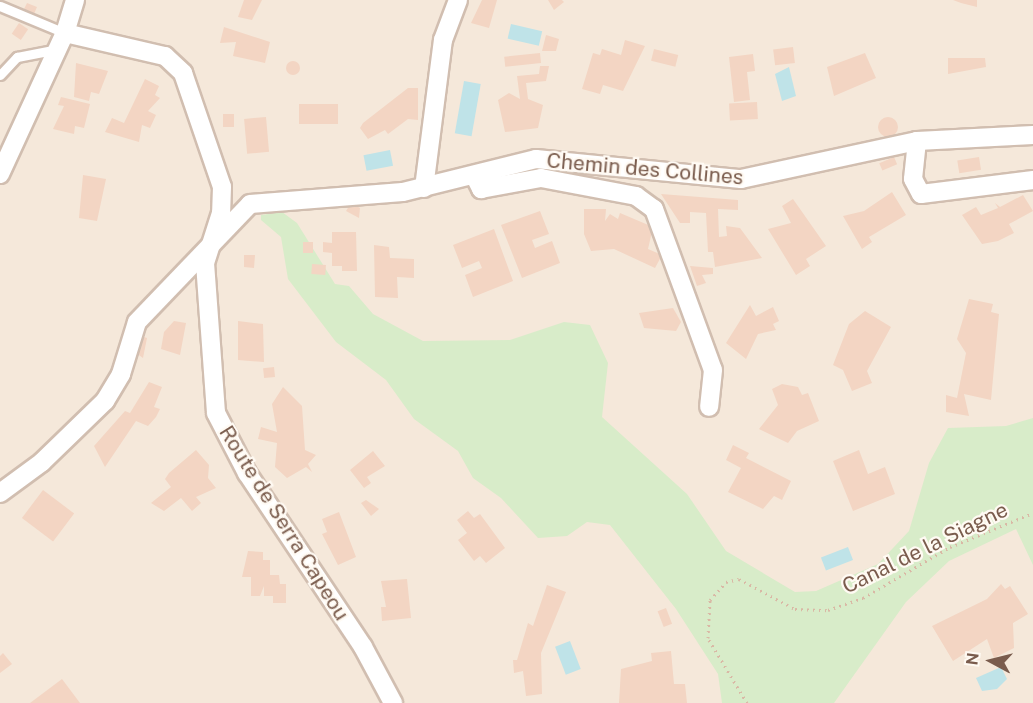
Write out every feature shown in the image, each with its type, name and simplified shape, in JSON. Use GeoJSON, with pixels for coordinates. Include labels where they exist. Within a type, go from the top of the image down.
{"type":"FeatureCollection","features":[{"type":"Feature","properties":{"kind":"street"},"geometry":{"type":"LineString","coordinates":[[0,174],[54,50],[65,33],[75,0]]}},
{"type":"Feature","properties":{"kind":"street"},"geometry":{"type":"LineString","coordinates":[[424,188],[443,40],[458,0]]}},
{"type":"Feature","properties":{"kind":"street","name":"Route de Serra Capeou"},"geometry":{"type":"LineString","coordinates":[[65,33],[165,56],[183,74],[222,187],[216,233],[205,280],[216,413],[247,473],[363,647],[393,703]]}},
{"type":"Feature","properties":{"kind":"street","name":"Chemin des Collines"},"geometry":{"type":"LineString","coordinates":[[0,493],[42,462],[105,401],[121,374],[137,322],[216,233],[250,204],[424,188],[553,158],[759,178],[917,141],[1033,135]]}},
{"type":"Feature","properties":{"kind":"street"},"geometry":{"type":"LineString","coordinates":[[917,141],[913,179],[921,194],[1033,180]]}},
{"type":"Feature","properties":{"kind":"street"},"geometry":{"type":"LineString","coordinates":[[474,175],[481,189],[541,178],[636,196],[654,209],[713,370],[709,407]]}},
{"type":"Feature","properties":{"kind":"lane"},"geometry":{"type":"LineString","coordinates":[[0,6],[65,33]]}},
{"type":"Feature","properties":{"kind":"lane"},"geometry":{"type":"LineString","coordinates":[[0,75],[17,57],[54,50]]}},
{"type":"Feature","properties":{"kind":"path","name":"Canal de la Siagne"},"geometry":{"type":"LineString","coordinates":[[747,703],[708,638],[705,617],[710,600],[726,582],[738,579],[795,609],[828,610],[863,598],[950,547],[1033,513]]}},
{"type":"Feature","properties":{"kind":"shaded area"},"geometry":{"type":"Polygon","coordinates":[[[0,0],[1033,0],[1033,703],[0,703],[0,0]]]}},
{"type":"Feature","properties":{"kind":"green space"},"geometry":{"type":"Polygon","coordinates":[[[282,212],[297,223],[335,284],[349,286],[373,314],[423,341],[510,340],[564,322],[590,325],[608,363],[602,417],[687,494],[726,551],[795,592],[816,591],[878,564],[909,531],[929,463],[948,428],[1006,426],[1033,418],[1033,565],[1016,529],[949,561],[906,602],[834,703],[722,703],[718,674],[676,609],[610,525],[587,522],[567,536],[538,538],[501,498],[473,478],[458,451],[414,419],[386,380],[336,342],[288,279],[281,237],[261,220],[261,215],[282,212]]]}},
{"type":"Feature","properties":{"kind":"water"},"geometry":{"type":"Polygon","coordinates":[[[511,24],[542,31],[539,46],[508,39],[511,24]]]}},
{"type":"Feature","properties":{"kind":"water"},"geometry":{"type":"Polygon","coordinates":[[[789,67],[796,96],[782,101],[775,74],[789,67]]]}},
{"type":"Feature","properties":{"kind":"water"},"geometry":{"type":"Polygon","coordinates":[[[464,81],[481,84],[472,136],[455,133],[464,81]]]}},
{"type":"Feature","properties":{"kind":"water"},"geometry":{"type":"Polygon","coordinates":[[[390,150],[393,166],[367,171],[363,155],[390,150]]]}},
{"type":"Feature","properties":{"kind":"water"},"geometry":{"type":"Polygon","coordinates":[[[848,547],[853,560],[826,570],[821,557],[848,547]]]}},
{"type":"Feature","properties":{"kind":"water"},"geometry":{"type":"Polygon","coordinates":[[[570,641],[581,669],[566,675],[555,647],[570,641]]]}},
{"type":"Feature","properties":{"kind":"water"},"geometry":{"type":"Polygon","coordinates":[[[1001,667],[1007,679],[997,689],[982,691],[976,678],[1001,667]]]}},
{"type":"Feature","properties":{"kind":"building"},"geometry":{"type":"Polygon","coordinates":[[[244,0],[262,0],[252,20],[238,17],[244,0]]]}},
{"type":"Feature","properties":{"kind":"building"},"geometry":{"type":"Polygon","coordinates":[[[482,0],[497,0],[489,28],[471,23],[482,0]]]}},
{"type":"Feature","properties":{"kind":"building"},"geometry":{"type":"Polygon","coordinates":[[[548,0],[562,0],[564,2],[554,10],[548,0]]]}},
{"type":"Feature","properties":{"kind":"building"},"geometry":{"type":"Polygon","coordinates":[[[953,0],[977,0],[977,7],[961,3],[953,0]]]}},
{"type":"Feature","properties":{"kind":"building"},"geometry":{"type":"Polygon","coordinates":[[[27,3],[37,7],[34,14],[23,11],[27,3]]]}},
{"type":"Feature","properties":{"kind":"building"},"geometry":{"type":"Polygon","coordinates":[[[19,23],[28,29],[21,40],[12,34],[19,23]]]}},
{"type":"Feature","properties":{"kind":"building"},"geometry":{"type":"Polygon","coordinates":[[[224,27],[270,42],[265,63],[233,56],[236,42],[220,43],[224,27]]]}},
{"type":"Feature","properties":{"kind":"building"},"geometry":{"type":"Polygon","coordinates":[[[546,35],[559,39],[556,51],[542,51],[546,35]]]}},
{"type":"Feature","properties":{"kind":"building"},"geometry":{"type":"Polygon","coordinates":[[[625,40],[645,46],[623,91],[603,85],[600,94],[582,89],[593,53],[600,55],[602,49],[621,55],[625,40]]]}},
{"type":"Feature","properties":{"kind":"building"},"geometry":{"type":"Polygon","coordinates":[[[793,47],[795,63],[775,65],[773,49],[793,47]]]}},
{"type":"Feature","properties":{"kind":"building"},"geometry":{"type":"Polygon","coordinates":[[[654,49],[678,55],[675,67],[651,61],[654,49]]]}},
{"type":"Feature","properties":{"kind":"building"},"geometry":{"type":"Polygon","coordinates":[[[540,53],[541,63],[505,67],[504,57],[540,53]]]}},
{"type":"Feature","properties":{"kind":"building"},"geometry":{"type":"Polygon","coordinates":[[[865,53],[876,78],[834,96],[827,67],[865,53]]]}},
{"type":"Feature","properties":{"kind":"building"},"geometry":{"type":"Polygon","coordinates":[[[753,54],[755,71],[747,72],[750,100],[734,102],[729,57],[753,54]]]}},
{"type":"Feature","properties":{"kind":"building"},"geometry":{"type":"Polygon","coordinates":[[[948,58],[985,58],[986,67],[948,74],[948,58]]]}},
{"type":"Feature","properties":{"kind":"building"},"geometry":{"type":"Polygon","coordinates":[[[293,61],[298,63],[300,68],[298,73],[293,75],[288,73],[286,68],[288,63],[293,61]]]}},
{"type":"Feature","properties":{"kind":"building"},"geometry":{"type":"Polygon","coordinates":[[[76,63],[108,71],[99,94],[91,92],[89,101],[74,97],[76,63]]]}},
{"type":"Feature","properties":{"kind":"building"},"geometry":{"type":"Polygon","coordinates":[[[540,66],[549,66],[546,81],[526,83],[528,99],[543,105],[538,128],[505,132],[498,100],[509,93],[520,99],[517,76],[539,74],[540,66]]]}},
{"type":"Feature","properties":{"kind":"building"},"geometry":{"type":"Polygon","coordinates":[[[145,79],[159,86],[155,95],[160,98],[148,111],[156,115],[150,128],[142,125],[139,142],[105,132],[112,118],[124,123],[145,79]]]}},
{"type":"Feature","properties":{"kind":"building"},"geometry":{"type":"Polygon","coordinates":[[[408,88],[418,88],[418,120],[408,119],[388,134],[385,130],[368,139],[360,128],[363,123],[408,88]]]}},
{"type":"Feature","properties":{"kind":"building"},"geometry":{"type":"Polygon","coordinates":[[[61,97],[90,104],[84,128],[75,126],[74,134],[53,129],[64,106],[58,105],[61,97]]]}},
{"type":"Feature","properties":{"kind":"building"},"geometry":{"type":"Polygon","coordinates":[[[757,102],[758,119],[730,120],[729,103],[757,102]]]}},
{"type":"Feature","properties":{"kind":"building"},"geometry":{"type":"Polygon","coordinates":[[[299,104],[338,104],[338,124],[299,124],[299,104]]]}},
{"type":"Feature","properties":{"kind":"building"},"geometry":{"type":"Polygon","coordinates":[[[223,114],[234,114],[234,127],[223,127],[223,114]]]}},
{"type":"Feature","properties":{"kind":"building"},"geometry":{"type":"Polygon","coordinates":[[[266,117],[269,152],[247,154],[244,119],[266,117]]]}},
{"type":"Feature","properties":{"kind":"building"},"geometry":{"type":"Polygon","coordinates":[[[884,117],[892,117],[898,123],[898,131],[892,137],[884,137],[878,131],[878,123],[884,117]]]}},
{"type":"Feature","properties":{"kind":"building"},"geometry":{"type":"Polygon","coordinates":[[[894,157],[897,164],[882,171],[879,163],[894,157]]]}},
{"type":"Feature","properties":{"kind":"building"},"geometry":{"type":"Polygon","coordinates":[[[979,157],[981,170],[959,173],[957,160],[979,157]]]}},
{"type":"Feature","properties":{"kind":"building"},"geometry":{"type":"Polygon","coordinates":[[[83,175],[106,179],[97,221],[79,218],[83,175]]]}},
{"type":"Feature","properties":{"kind":"building"},"geometry":{"type":"Polygon","coordinates":[[[892,192],[906,215],[869,237],[872,242],[862,249],[843,216],[864,211],[892,192]]]}},
{"type":"Feature","properties":{"kind":"building"},"geometry":{"type":"Polygon","coordinates":[[[661,194],[738,200],[738,210],[718,209],[719,237],[727,236],[726,226],[740,228],[762,258],[715,267],[713,252],[708,252],[706,213],[690,212],[690,223],[680,223],[661,194]]]}},
{"type":"Feature","properties":{"kind":"building"},"geometry":{"type":"Polygon","coordinates":[[[1023,195],[1033,211],[1009,224],[1014,233],[998,241],[982,244],[962,215],[976,207],[981,215],[998,208],[995,203],[1000,207],[1023,195]]]}},
{"type":"Feature","properties":{"kind":"building"},"geometry":{"type":"Polygon","coordinates":[[[793,199],[826,246],[806,259],[810,266],[796,275],[768,229],[791,223],[782,206],[793,199]]]}},
{"type":"Feature","properties":{"kind":"building"},"geometry":{"type":"Polygon","coordinates":[[[351,203],[360,208],[359,218],[346,211],[351,203]]]}},
{"type":"Feature","properties":{"kind":"building"},"geometry":{"type":"Polygon","coordinates":[[[584,209],[606,209],[605,221],[610,214],[618,219],[620,213],[653,227],[648,249],[662,255],[655,268],[614,249],[591,251],[584,234],[584,209]]]}},
{"type":"Feature","properties":{"kind":"building"},"geometry":{"type":"Polygon","coordinates":[[[540,211],[549,234],[532,240],[535,248],[552,241],[560,263],[522,278],[501,225],[540,211]]]}},
{"type":"Feature","properties":{"kind":"building"},"geometry":{"type":"Polygon","coordinates":[[[494,229],[513,281],[473,297],[465,275],[482,268],[479,261],[462,268],[453,245],[494,229]]]}},
{"type":"Feature","properties":{"kind":"building"},"geometry":{"type":"Polygon","coordinates":[[[332,232],[356,232],[357,271],[342,271],[342,266],[332,266],[332,253],[323,252],[323,242],[332,243],[332,232]]]}},
{"type":"Feature","properties":{"kind":"building"},"geometry":{"type":"Polygon","coordinates":[[[303,242],[313,242],[313,253],[303,253],[303,242]]]}},
{"type":"Feature","properties":{"kind":"building"},"geometry":{"type":"Polygon","coordinates":[[[374,245],[389,247],[390,258],[414,259],[414,278],[397,277],[398,298],[375,297],[374,245]]]}},
{"type":"Feature","properties":{"kind":"building"},"geometry":{"type":"Polygon","coordinates":[[[244,255],[255,255],[254,268],[244,267],[244,255]]]}},
{"type":"Feature","properties":{"kind":"building"},"geometry":{"type":"Polygon","coordinates":[[[312,264],[326,265],[325,275],[311,274],[312,264]]]}},
{"type":"Feature","properties":{"kind":"building"},"geometry":{"type":"Polygon","coordinates":[[[690,266],[713,268],[713,274],[702,275],[706,283],[697,286],[690,266]]]}},
{"type":"Feature","properties":{"kind":"building"},"geometry":{"type":"Polygon","coordinates":[[[969,299],[993,304],[991,312],[999,314],[991,400],[964,394],[969,416],[946,412],[946,395],[957,398],[966,353],[957,339],[969,299]]]}},
{"type":"Feature","properties":{"kind":"building"},"geometry":{"type":"Polygon","coordinates":[[[750,305],[756,316],[773,307],[779,321],[773,324],[776,330],[758,334],[746,359],[726,343],[750,305]]]}},
{"type":"Feature","properties":{"kind":"building"},"geometry":{"type":"Polygon","coordinates":[[[673,308],[681,322],[676,331],[644,328],[639,313],[673,308]]]}},
{"type":"Feature","properties":{"kind":"building"},"geometry":{"type":"Polygon","coordinates":[[[865,311],[891,327],[867,371],[872,383],[852,391],[843,370],[833,365],[849,324],[865,311]]]}},
{"type":"Feature","properties":{"kind":"building"},"geometry":{"type":"Polygon","coordinates":[[[174,321],[186,323],[180,355],[161,349],[164,332],[174,321]]]}},
{"type":"Feature","properties":{"kind":"building"},"geometry":{"type":"Polygon","coordinates":[[[238,321],[263,324],[264,362],[238,360],[238,321]]]}},
{"type":"Feature","properties":{"kind":"building"},"geometry":{"type":"Polygon","coordinates":[[[141,336],[147,338],[143,358],[136,353],[141,336]]]}},
{"type":"Feature","properties":{"kind":"building"},"geometry":{"type":"Polygon","coordinates":[[[274,367],[275,377],[264,378],[263,368],[274,367]]]}},
{"type":"Feature","properties":{"kind":"building"},"geometry":{"type":"Polygon","coordinates":[[[149,382],[162,387],[154,407],[160,409],[156,417],[148,426],[136,421],[105,467],[94,446],[125,411],[130,413],[149,382]]]}},
{"type":"Feature","properties":{"kind":"building"},"geometry":{"type":"Polygon","coordinates":[[[782,384],[798,387],[802,395],[808,393],[819,421],[797,431],[788,443],[759,429],[778,405],[772,389],[782,384]]]}},
{"type":"Feature","properties":{"kind":"building"},"geometry":{"type":"Polygon","coordinates":[[[283,387],[302,406],[305,450],[316,455],[308,464],[312,472],[306,467],[287,478],[275,467],[277,443],[258,439],[261,427],[277,432],[272,404],[283,387]]]}},
{"type":"Feature","properties":{"kind":"building"},"geometry":{"type":"Polygon","coordinates":[[[733,445],[749,453],[746,458],[791,481],[782,500],[774,496],[763,509],[728,492],[741,468],[726,460],[733,445]]]}},
{"type":"Feature","properties":{"kind":"building"},"geometry":{"type":"Polygon","coordinates":[[[196,450],[209,465],[208,478],[216,488],[196,497],[201,503],[192,511],[181,498],[164,511],[151,503],[171,487],[165,479],[169,473],[196,450]]]}},
{"type":"Feature","properties":{"kind":"building"},"geometry":{"type":"Polygon","coordinates":[[[859,450],[868,474],[885,467],[895,494],[853,511],[833,461],[859,450]]]}},
{"type":"Feature","properties":{"kind":"building"},"geometry":{"type":"Polygon","coordinates":[[[373,451],[385,466],[367,477],[371,483],[364,488],[350,470],[373,451]]]}},
{"type":"Feature","properties":{"kind":"building"},"geometry":{"type":"Polygon","coordinates":[[[43,490],[74,513],[53,541],[22,518],[43,490]]]}},
{"type":"Feature","properties":{"kind":"building"},"geometry":{"type":"Polygon","coordinates":[[[366,500],[379,509],[371,516],[361,503],[366,500]]]}},
{"type":"Feature","properties":{"kind":"building"},"geometry":{"type":"Polygon","coordinates":[[[468,511],[474,518],[480,514],[505,548],[486,563],[480,556],[474,561],[458,540],[467,533],[457,520],[468,511]]]}},
{"type":"Feature","properties":{"kind":"building"},"geometry":{"type":"Polygon","coordinates":[[[339,512],[356,557],[338,565],[322,534],[327,532],[322,519],[339,512]]]}},
{"type":"Feature","properties":{"kind":"building"},"geometry":{"type":"Polygon","coordinates":[[[248,551],[263,552],[263,560],[270,560],[270,575],[279,575],[280,584],[286,584],[286,603],[273,603],[273,596],[264,596],[264,586],[260,596],[251,596],[251,577],[242,577],[248,551]]]}},
{"type":"Feature","properties":{"kind":"building"},"geometry":{"type":"Polygon","coordinates":[[[407,579],[411,618],[382,621],[381,607],[386,607],[381,581],[407,579]]]}},
{"type":"Feature","properties":{"kind":"building"},"geometry":{"type":"Polygon","coordinates":[[[1001,584],[1005,589],[1010,586],[1028,614],[1013,623],[1014,648],[994,658],[987,639],[953,661],[932,626],[987,599],[1001,584]]]}},
{"type":"Feature","properties":{"kind":"building"},"geometry":{"type":"Polygon","coordinates":[[[547,585],[566,592],[541,653],[542,694],[526,696],[523,671],[514,673],[513,660],[517,660],[528,623],[533,626],[547,585]]]}},
{"type":"Feature","properties":{"kind":"building"},"geometry":{"type":"Polygon","coordinates":[[[666,608],[672,624],[664,627],[658,611],[666,608]]]}},
{"type":"Feature","properties":{"kind":"building"},"geometry":{"type":"Polygon","coordinates":[[[671,651],[674,684],[685,684],[687,703],[619,703],[621,669],[652,661],[651,653],[671,651]]]}},
{"type":"Feature","properties":{"kind":"building"},"geometry":{"type":"Polygon","coordinates":[[[3,653],[12,664],[0,673],[0,656],[3,653]]]}},
{"type":"Feature","properties":{"kind":"building"},"geometry":{"type":"Polygon","coordinates":[[[62,679],[80,703],[30,703],[62,679]]]}}]}
